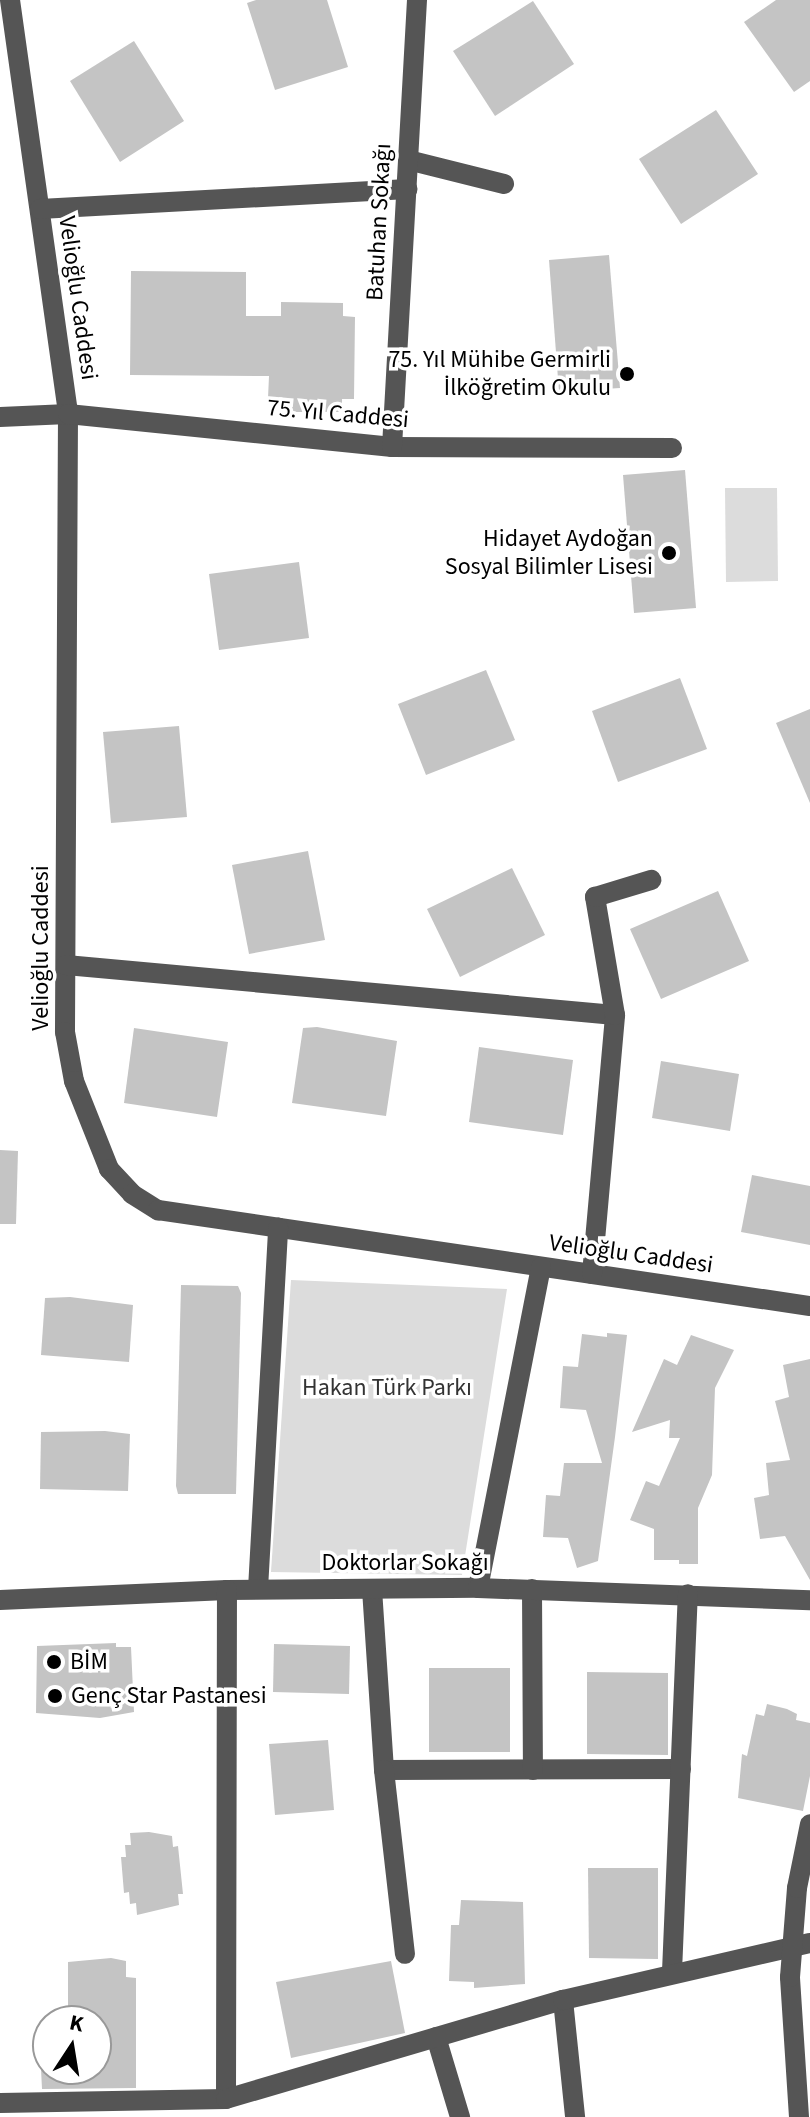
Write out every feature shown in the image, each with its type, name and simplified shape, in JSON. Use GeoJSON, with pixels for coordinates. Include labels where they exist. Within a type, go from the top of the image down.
{"type":"FeatureCollection","features":[{"type":"Feature","properties":{"kind":"street","name":"Velioğlu Caddesi"},"geometry":{"type":"LineString","coordinates":[[10,0],[68,414],[65,1032],[74,1081],[100,1153],[121,1183],[158,1210],[810,1306]]}},
{"type":"Feature","properties":{"kind":"street","name":"Batuhan Sokağı"},"geometry":{"type":"LineString","coordinates":[[392,447],[417,0]]}},
{"type":"Feature","properties":{"kind":"street"},"geometry":{"type":"LineString","coordinates":[[408,160],[504,184]]}},
{"type":"Feature","properties":{"kind":"street"},"geometry":{"type":"LineString","coordinates":[[40,209],[407,189]]}},
{"type":"Feature","properties":{"kind":"street","name":"75. Yıl Caddesi"},"geometry":{"type":"LineString","coordinates":[[0,417],[68,414],[392,447],[672,448]]}},
{"type":"Feature","properties":{"kind":"street"},"geometry":{"type":"LineString","coordinates":[[592,1274],[615,1015],[595,897],[651,880]]}},
{"type":"Feature","properties":{"kind":"street"},"geometry":{"type":"LineString","coordinates":[[66,965],[615,1015]]}},
{"type":"Feature","properties":{"kind":"street"},"geometry":{"type":"LineString","coordinates":[[258,1589],[278,1228]]}},
{"type":"Feature","properties":{"kind":"street"},"geometry":{"type":"LineString","coordinates":[[478,1588],[541,1267]]}},
{"type":"Feature","properties":{"kind":"street","name":"Doktorlar Sokağı"},"geometry":{"type":"LineString","coordinates":[[0,1600],[258,1589],[478,1588],[810,1600]]}},
{"type":"Feature","properties":{"kind":"street"},"geometry":{"type":"LineString","coordinates":[[372,1589],[384,1770],[405,1954]]}},
{"type":"Feature","properties":{"kind":"street"},"geometry":{"type":"LineString","coordinates":[[532,1589],[533,1770]]}},
{"type":"Feature","properties":{"kind":"street"},"geometry":{"type":"LineString","coordinates":[[226,2099],[227,1590]]}},
{"type":"Feature","properties":{"kind":"street"},"geometry":{"type":"LineString","coordinates":[[672,1972],[688,1594]]}},
{"type":"Feature","properties":{"kind":"street"},"geometry":{"type":"LineString","coordinates":[[384,1770],[681,1769]]}},
{"type":"Feature","properties":{"kind":"street"},"geometry":{"type":"LineString","coordinates":[[799,2117],[790,2021],[801,1944],[810,1824]]}},
{"type":"Feature","properties":{"kind":"street"},"geometry":{"type":"LineString","coordinates":[[0,2103],[140,2109],[226,2099],[563,2000],[801,1944]]}},
{"type":"Feature","properties":{"kind":"street"},"geometry":{"type":"LineString","coordinates":[[563,2000],[575,2117]]}},
{"type":"Feature","properties":{"kind":"street"},"geometry":{"type":"LineString","coordinates":[[436,2037],[460,2117]]}},
{"type":"Feature","properties":{"kind":"green space"},"geometry":{"type":"Polygon","coordinates":[[[725,488],[777,488],[778,581],[726,582],[725,488]]]}},
{"type":"Feature","properties":{"kind":"green space","name":"Hakan Türk Parkı"},"geometry":{"type":"Polygon","coordinates":[[[291,1280],[507,1289],[462,1575],[271,1572],[291,1280]]]}},
{"type":"Feature","properties":{"kind":"building"},"geometry":{"type":"Polygon","coordinates":[[[256,0],[327,0],[348,67],[275,90],[247,3],[256,0]]]}},
{"type":"Feature","properties":{"kind":"building"},"geometry":{"type":"Polygon","coordinates":[[[776,0],[810,0],[810,81],[794,92],[744,22],[776,0]]]}},
{"type":"Feature","properties":{"kind":"building"},"geometry":{"type":"Polygon","coordinates":[[[533,1],[574,64],[495,116],[453,51],[533,1]]]}},
{"type":"Feature","properties":{"kind":"building"},"geometry":{"type":"Polygon","coordinates":[[[134,41],[184,121],[120,162],[70,81],[134,41]]]}},
{"type":"Feature","properties":{"kind":"building"},"geometry":{"type":"Polygon","coordinates":[[[716,110],[758,174],[681,224],[639,159],[716,110]]]}},
{"type":"Feature","properties":{"kind":"building"},"geometry":{"type":"Polygon","coordinates":[[[609,255],[620,388],[559,392],[549,260],[609,255]]]}},
{"type":"Feature","properties":{"kind":"building"},"geometry":{"type":"Polygon","coordinates":[[[131,271],[246,272],[246,316],[281,316],[281,302],[343,303],[343,316],[355,317],[354,399],[342,399],[342,412],[280,412],[280,398],[268,398],[269,376],[130,375],[131,271]]]}},
{"type":"Feature","properties":{"kind":"building"},"geometry":{"type":"Polygon","coordinates":[[[685,470],[696,608],[634,613],[623,475],[685,470]]]}},
{"type":"Feature","properties":{"kind":"building"},"geometry":{"type":"Polygon","coordinates":[[[299,562],[309,638],[219,650],[209,574],[299,562]]]}},
{"type":"Feature","properties":{"kind":"building"},"geometry":{"type":"Polygon","coordinates":[[[486,670],[515,740],[426,775],[398,704],[486,670]]]}},
{"type":"Feature","properties":{"kind":"building"},"geometry":{"type":"Polygon","coordinates":[[[680,678],[707,749],[618,782],[592,711],[680,678]]]}},
{"type":"Feature","properties":{"kind":"building"},"geometry":{"type":"Polygon","coordinates":[[[810,709],[810,803],[776,723],[810,709]]]}},
{"type":"Feature","properties":{"kind":"building"},"geometry":{"type":"Polygon","coordinates":[[[179,726],[187,817],[111,823],[103,732],[179,726]]]}},
{"type":"Feature","properties":{"kind":"building"},"geometry":{"type":"Polygon","coordinates":[[[308,851],[325,940],[249,954],[232,865],[308,851]]]}},
{"type":"Feature","properties":{"kind":"building"},"geometry":{"type":"Polygon","coordinates":[[[512,868],[545,935],[460,977],[427,909],[512,868]]]}},
{"type":"Feature","properties":{"kind":"building"},"geometry":{"type":"Polygon","coordinates":[[[718,891],[749,961],[661,999],[630,929],[718,891]]]}},
{"type":"Feature","properties":{"kind":"building"},"geometry":{"type":"Polygon","coordinates":[[[317,1027],[397,1041],[386,1116],[292,1103],[303,1028],[317,1027]]]}},
{"type":"Feature","properties":{"kind":"building"},"geometry":{"type":"Polygon","coordinates":[[[134,1028],[228,1042],[217,1117],[124,1103],[134,1028]]]}},
{"type":"Feature","properties":{"kind":"building"},"geometry":{"type":"Polygon","coordinates":[[[479,1047],[573,1060],[563,1135],[469,1122],[479,1047]]]}},
{"type":"Feature","properties":{"kind":"building"},"geometry":{"type":"Polygon","coordinates":[[[661,1061],[739,1074],[730,1131],[652,1118],[661,1061]]]}},
{"type":"Feature","properties":{"kind":"building"},"geometry":{"type":"Polygon","coordinates":[[[0,1150],[18,1151],[16,1224],[0,1224],[0,1150]]]}},
{"type":"Feature","properties":{"kind":"building"},"geometry":{"type":"Polygon","coordinates":[[[752,1175],[810,1186],[810,1245],[741,1232],[752,1175]]]}},
{"type":"Feature","properties":{"kind":"building"},"geometry":{"type":"Polygon","coordinates":[[[181,1285],[238,1286],[241,1293],[236,1494],[178,1494],[181,1285]]]}},
{"type":"Feature","properties":{"kind":"building"},"geometry":{"type":"Polygon","coordinates":[[[70,1297],[133,1305],[129,1362],[41,1355],[45,1298],[70,1297]]]}},
{"type":"Feature","properties":{"kind":"building"},"geometry":{"type":"Polygon","coordinates":[[[607,1333],[627,1335],[615,1437],[598,1561],[577,1568],[568,1538],[543,1537],[546,1495],[560,1496],[564,1463],[602,1463],[586,1410],[560,1408],[563,1366],[578,1367],[582,1334],[607,1337],[607,1333]]]}},
{"type":"Feature","properties":{"kind":"building"},"geometry":{"type":"Polygon","coordinates":[[[691,1335],[734,1350],[715,1388],[712,1475],[698,1508],[698,1564],[679,1564],[679,1560],[654,1560],[654,1529],[630,1520],[646,1481],[659,1486],[680,1438],[669,1438],[670,1420],[632,1432],[664,1359],[677,1365],[691,1335]]]}},
{"type":"Feature","properties":{"kind":"building"},"geometry":{"type":"Polygon","coordinates":[[[810,1359],[810,1580],[785,1536],[760,1539],[754,1498],[769,1495],[766,1463],[790,1460],[775,1401],[789,1397],[783,1365],[810,1359]]]}},
{"type":"Feature","properties":{"kind":"building"},"geometry":{"type":"Polygon","coordinates":[[[105,1431],[130,1434],[128,1491],[40,1489],[41,1432],[105,1431]]]}},
{"type":"Feature","properties":{"kind":"building"},"geometry":{"type":"Polygon","coordinates":[[[116,1643],[116,1647],[131,1647],[134,1712],[100,1718],[36,1713],[37,1646],[116,1643]]]}},
{"type":"Feature","properties":{"kind":"building"},"geometry":{"type":"Polygon","coordinates":[[[274,1644],[350,1646],[349,1694],[273,1692],[274,1644]]]}},
{"type":"Feature","properties":{"kind":"building"},"geometry":{"type":"Polygon","coordinates":[[[429,1668],[510,1668],[510,1752],[429,1752],[429,1668]]]}},
{"type":"Feature","properties":{"kind":"building"},"geometry":{"type":"Polygon","coordinates":[[[587,1672],[668,1673],[668,1755],[587,1754],[587,1672]]]}},
{"type":"Feature","properties":{"kind":"building"},"geometry":{"type":"Polygon","coordinates":[[[767,1704],[787,1709],[797,1714],[796,1720],[810,1723],[810,1776],[803,1811],[738,1798],[742,1754],[747,1756],[756,1714],[764,1716],[767,1704]]]}},
{"type":"Feature","properties":{"kind":"building"},"geometry":{"type":"Polygon","coordinates":[[[328,1740],[334,1810],[275,1815],[269,1744],[328,1740]]]}},
{"type":"Feature","properties":{"kind":"building"},"geometry":{"type":"Polygon","coordinates":[[[130,1833],[172,1836],[173,1847],[178,1846],[183,1894],[178,1894],[179,1905],[137,1915],[136,1903],[130,1904],[129,1892],[124,1893],[121,1857],[126,1857],[125,1845],[131,1845],[130,1833]]]}},
{"type":"Feature","properties":{"kind":"building"},"geometry":{"type":"Polygon","coordinates":[[[588,1868],[658,1868],[658,1959],[589,1958],[588,1868]]]}},
{"type":"Feature","properties":{"kind":"building"},"geometry":{"type":"Polygon","coordinates":[[[461,1900],[523,1902],[525,1984],[474,1988],[474,1982],[449,1981],[451,1925],[459,1925],[461,1900]]]}},
{"type":"Feature","properties":{"kind":"building"},"geometry":{"type":"Polygon","coordinates":[[[111,1958],[126,1961],[126,1977],[136,1978],[136,2088],[42,2089],[42,2085],[112,2085],[112,2005],[68,2005],[68,1962],[111,1958]]]}},
{"type":"Feature","properties":{"kind":"building"},"geometry":{"type":"Polygon","coordinates":[[[391,1961],[405,2033],[291,2058],[276,1982],[391,1961]]]}},
{"type":"Feature","properties":{"kind":"place","name":"75. Yıl Mühibe Germirli İlköğretim Okulu"},"geometry":{"type":"Point","coordinates":[627,374]}},
{"type":"Feature","properties":{"kind":"place","name":"Hidayet Aydoğan Sosyal Bilimler Lisesi"},"geometry":{"type":"Point","coordinates":[669,553]}},
{"type":"Feature","properties":{"kind":"place","name":"BİM"},"geometry":{"type":"Point","coordinates":[54,1662]}},
{"type":"Feature","properties":{"kind":"place","name":"Genç Star Pastanesi"},"geometry":{"type":"Point","coordinates":[55,1696]}}]}
